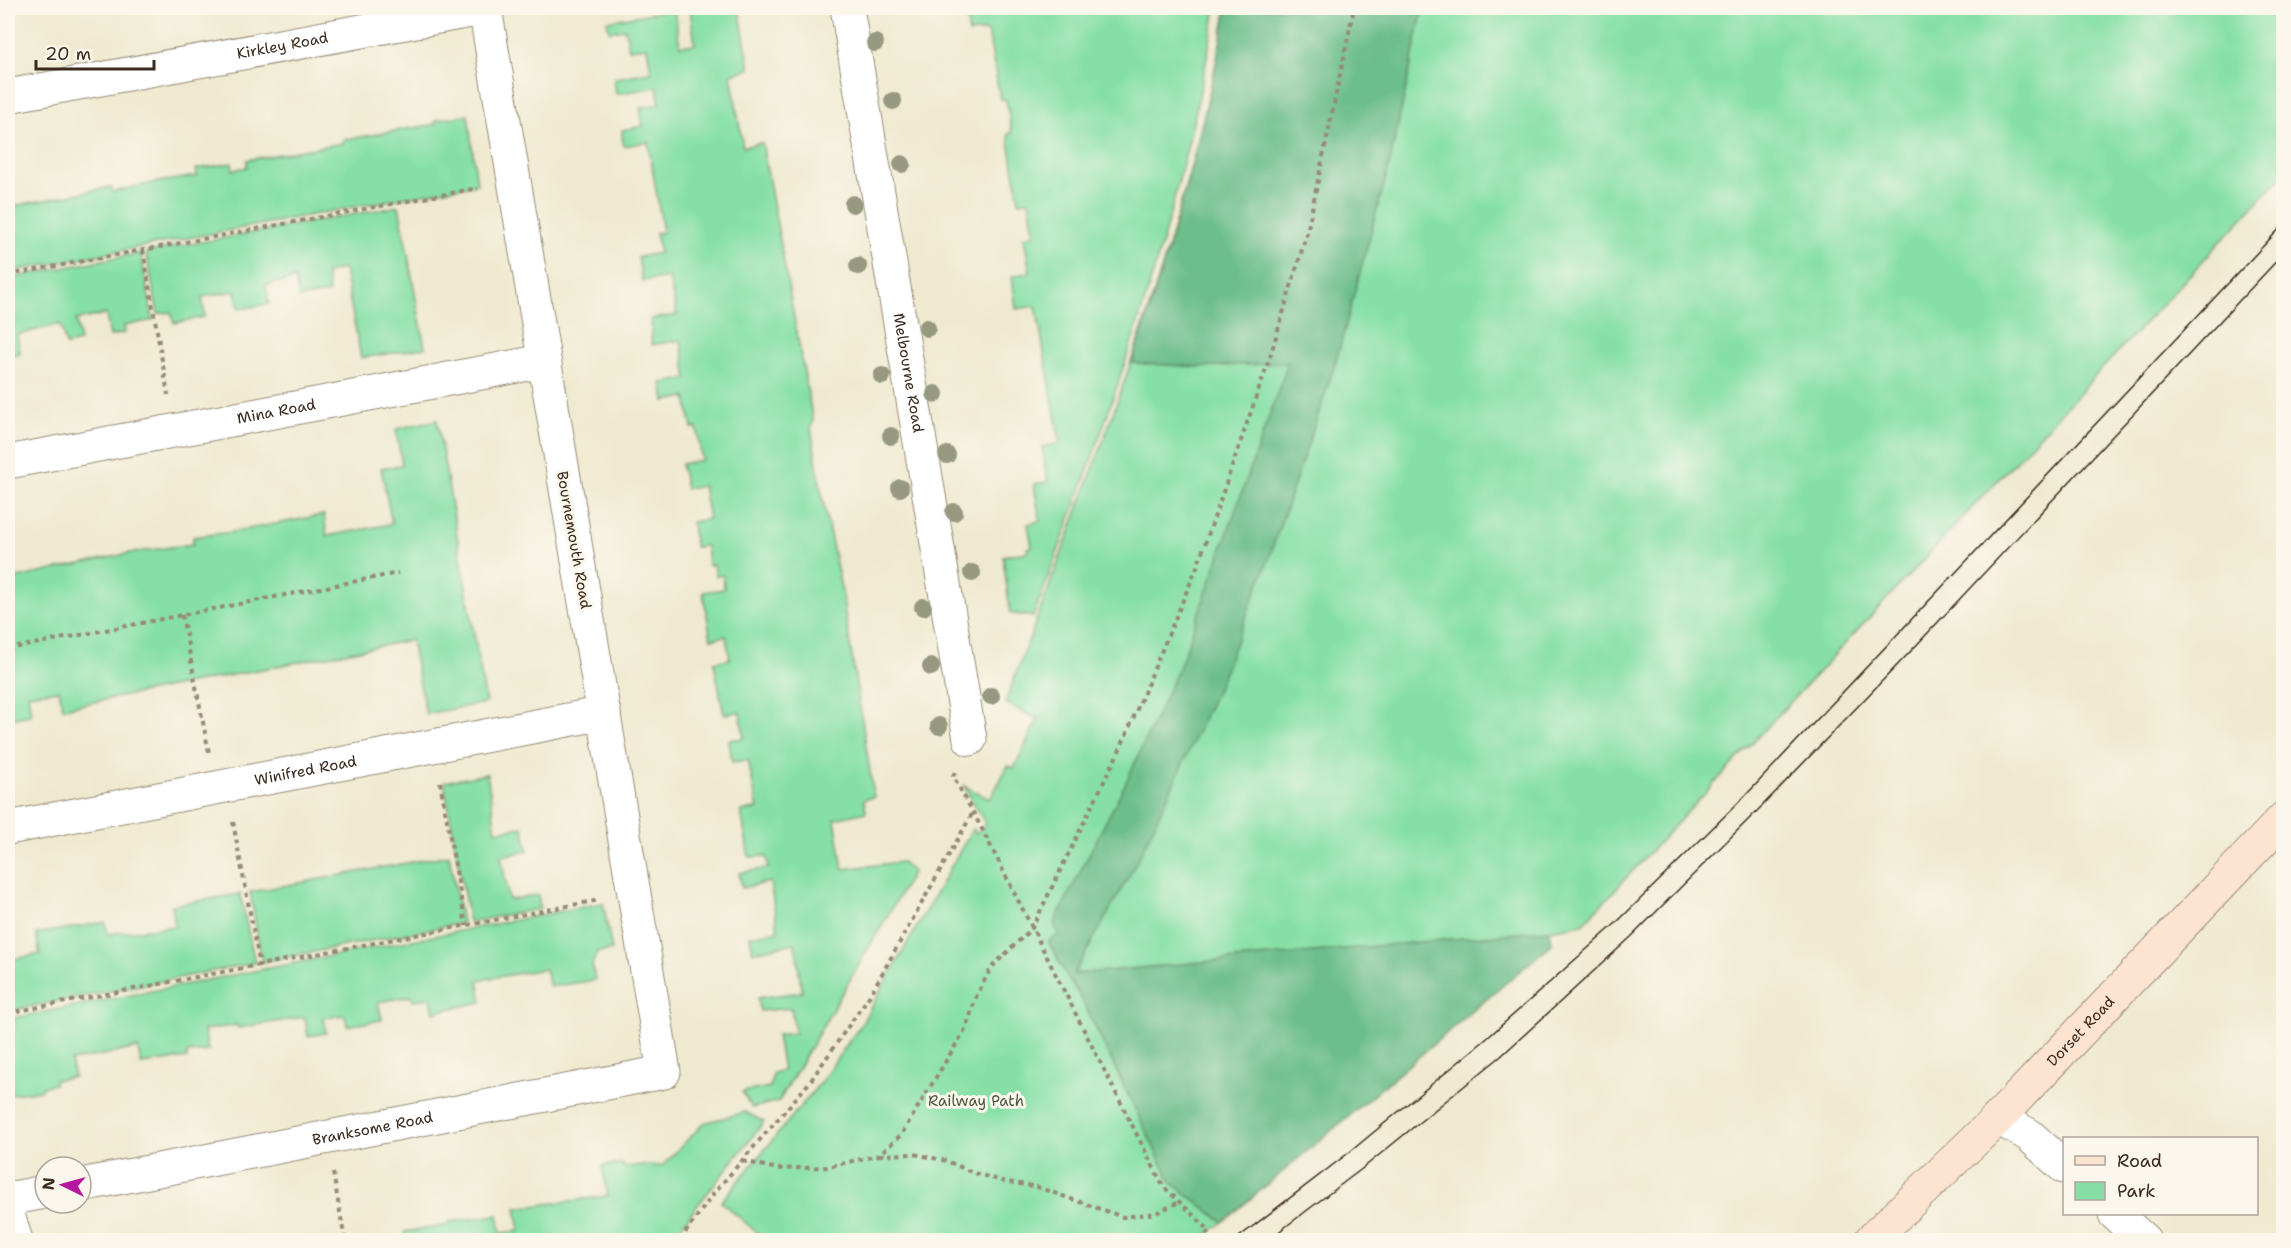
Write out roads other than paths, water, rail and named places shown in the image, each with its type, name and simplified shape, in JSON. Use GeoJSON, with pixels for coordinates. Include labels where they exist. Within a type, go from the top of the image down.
{"type":"FeatureCollection","features":[{"type":"Feature","properties":{"kind":"main road","name":"Dorset Road"},"geometry":{"type":"LineString","coordinates":[[1871,1240],[1998,1118],[2283,818]]}},
{"type":"Feature","properties":{"kind":"street","name":"Kirkley Road"},"geometry":{"type":"LineString","coordinates":[[8,96],[486,8]]}},
{"type":"Feature","properties":{"kind":"street","name":"Bournemouth Road"},"geometry":{"type":"LineString","coordinates":[[486,8],[664,1072]]}},
{"type":"Feature","properties":{"kind":"street","name":"Melbourne Road"},"geometry":{"type":"LineString","coordinates":[[847,8],[970,739]]}},
{"type":"Feature","properties":{"kind":"street","name":"Mina Road"},"geometry":{"type":"LineString","coordinates":[[8,462],[544,361]]}},
{"type":"Feature","properties":{"kind":"street","name":"Winifred Road"},"geometry":{"type":"LineString","coordinates":[[8,828],[604,713]]}},
{"type":"Feature","properties":{"kind":"street","name":"Branksome Road"},"geometry":{"type":"LineString","coordinates":[[93,1183],[664,1072]]}},
{"type":"Feature","properties":{"kind":"street"},"geometry":{"type":"LineString","coordinates":[[1998,1118],[2030,1135],[2063,1166]]}},
{"type":"Feature","properties":{"kind":"street"},"geometry":{"type":"LineString","coordinates":[[8,1199],[33,1194]]}},
{"type":"Feature","properties":{"kind":"street"},"geometry":{"type":"LineString","coordinates":[[8,1215],[16,1240]]}},
{"type":"Feature","properties":{"kind":"street"},"geometry":{"type":"LineString","coordinates":[[2116,1215],[2144,1240]]}},
{"type":"Feature","properties":{"kind":"tram line"},"geometry":{"type":"LineString","coordinates":[[1235,1240],[1351,1151],[1485,1040],[1615,924],[1746,795],[2284,224]]}},
{"type":"Feature","properties":{"kind":"tram line"},"geometry":{"type":"LineString","coordinates":[[1268,1240],[1363,1168],[1500,1057],[1631,937],[1762,806],[1910,652],[2284,253]]}},
{"type":"Feature","properties":{"kind":"park label","name":"Railway Path"},"geometry":{"type":"Point","coordinates":[976,1101]}}]}
